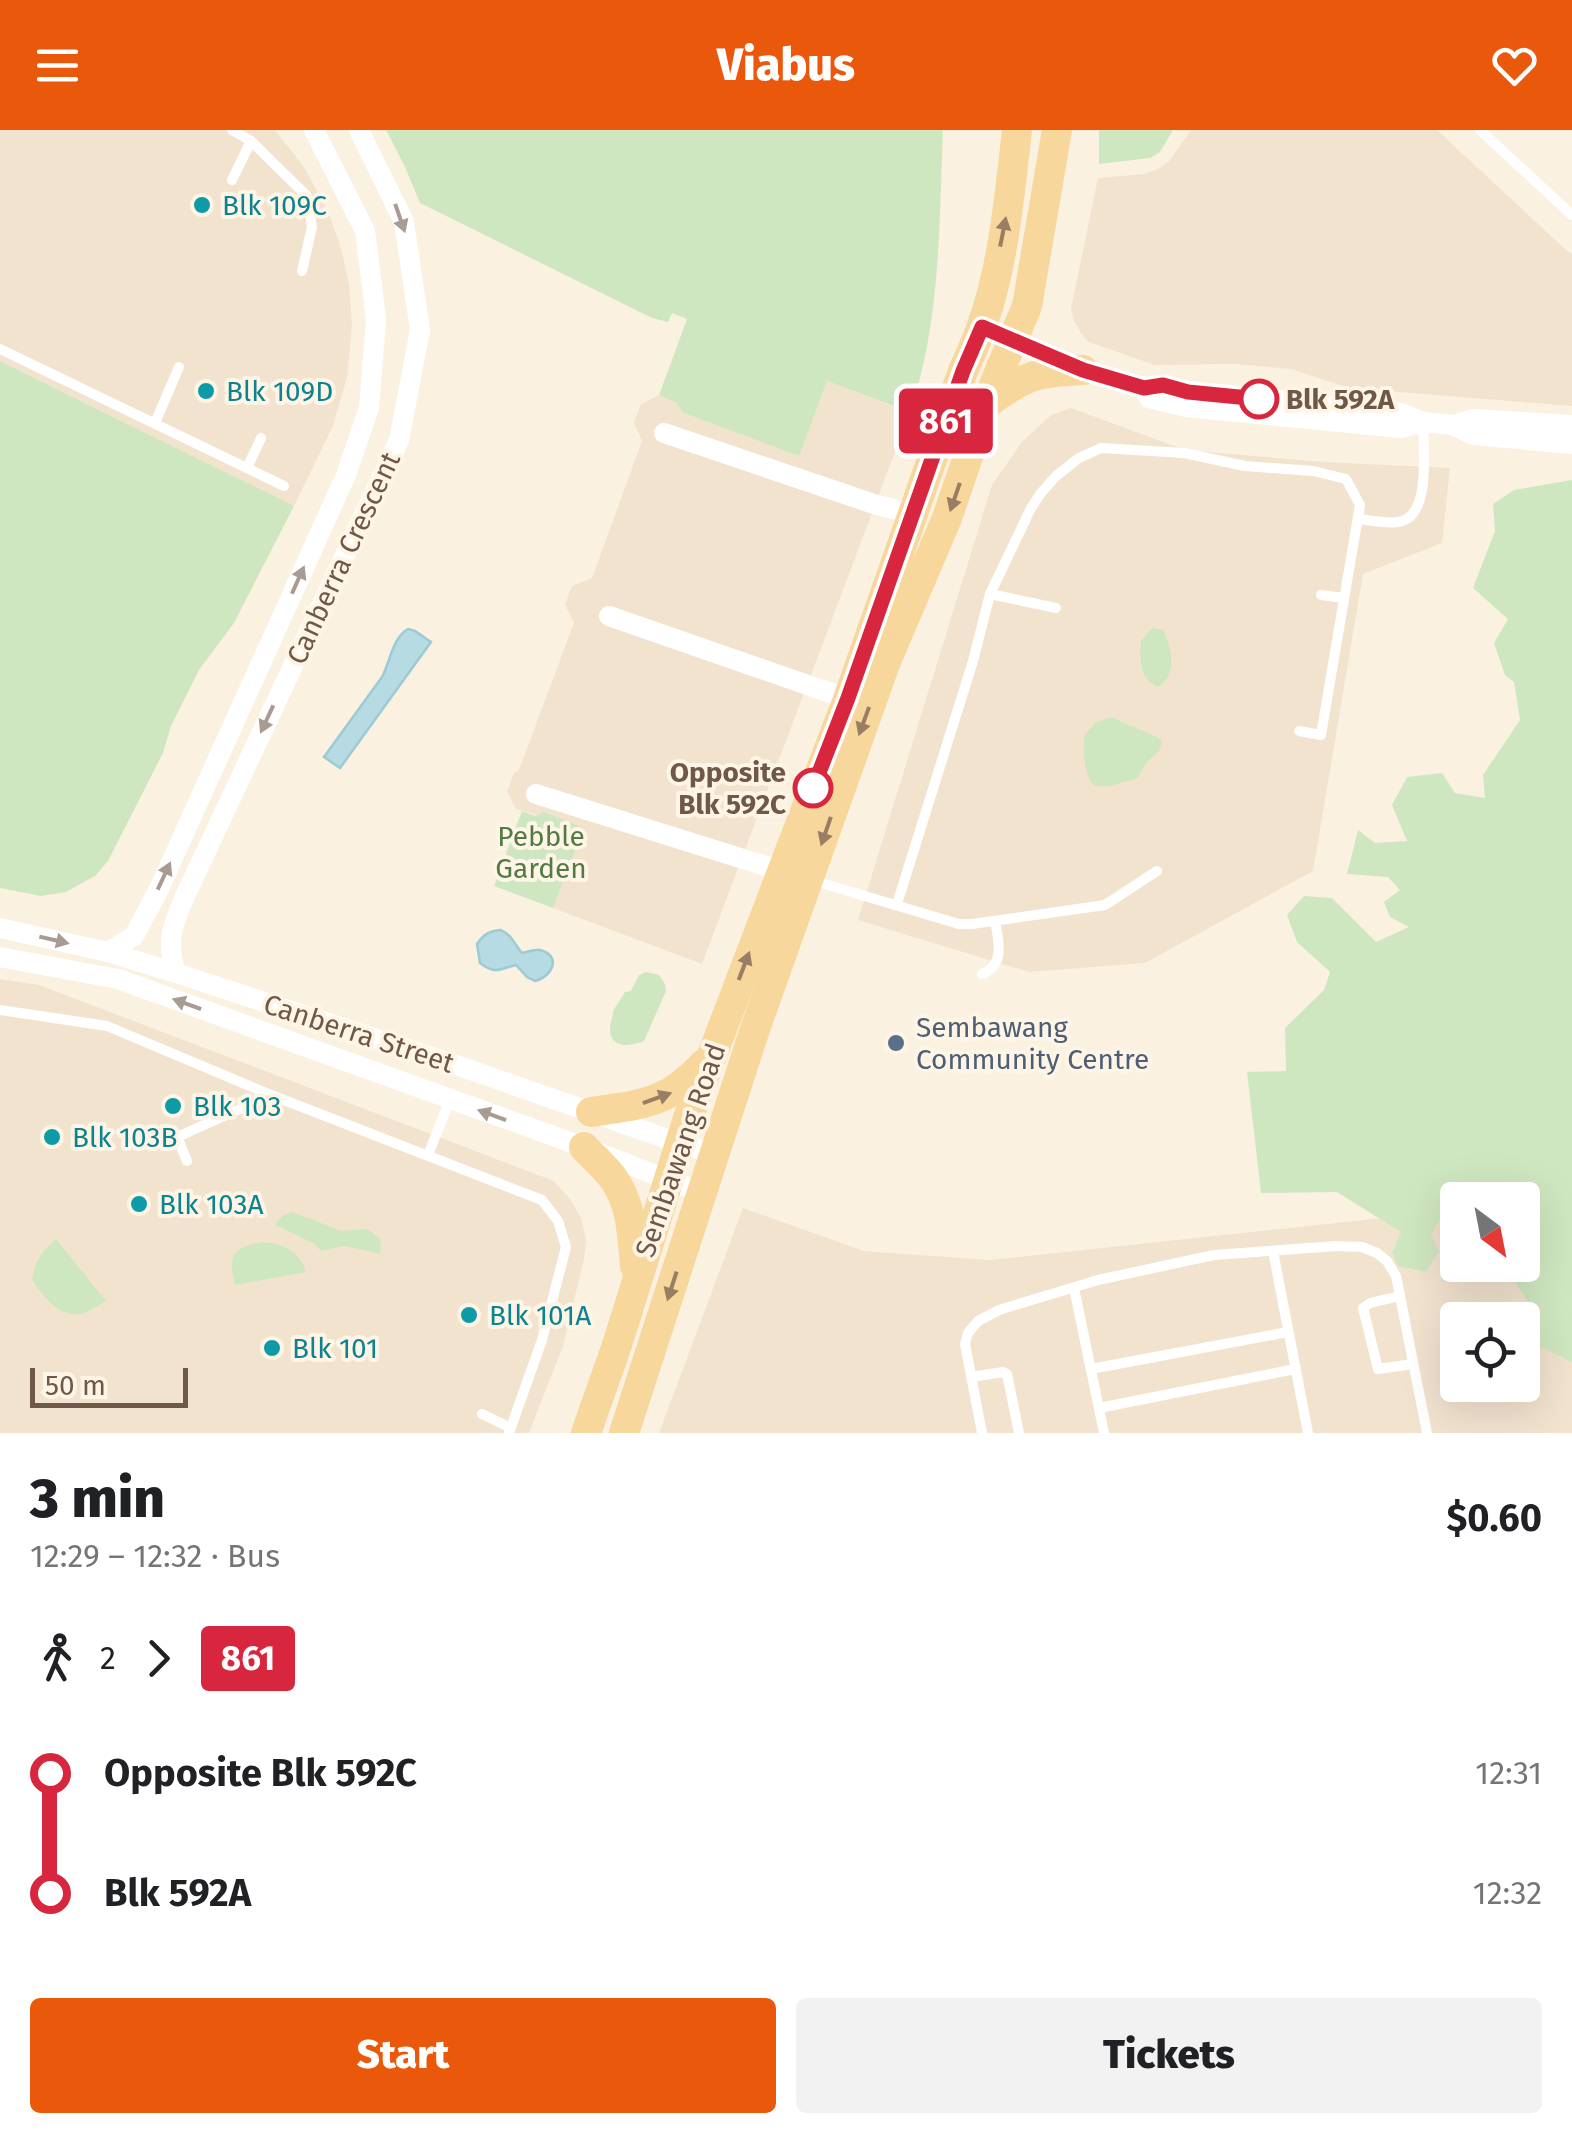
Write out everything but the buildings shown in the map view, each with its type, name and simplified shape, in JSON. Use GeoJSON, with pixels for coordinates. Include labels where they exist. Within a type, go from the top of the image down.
{"type":"FeatureCollection","features":[{"type":"Feature","properties":{"kind":"main road","name":"Sembawang Road"},"geometry":{"type":"LineString","coordinates":[[624,1433],[755,1029],[795,875],[848,698],[982,327],[1008,208],[1017,130]]}},
{"type":"Feature","properties":{"kind":"main road","name":"Sembawang Road"},"geometry":{"type":"LineString","coordinates":[[586,1433],[710,1057],[795,875],[948,518],[986,404],[1027,306],[1057,130]]}},
{"type":"Feature","properties":{"kind":"main road"},"geometry":{"type":"LineString","coordinates":[[986,404],[1028,376],[1083,370]]}},
{"type":"Feature","properties":{"kind":"main road"},"geometry":{"type":"LineString","coordinates":[[590,1112],[669,1095],[710,1057]]}},
{"type":"Feature","properties":{"kind":"main road"},"geometry":{"type":"LineString","coordinates":[[584,1147],[613,1178],[626,1202],[636,1284]]}},
{"type":"Feature","properties":{"kind":"street","name":"Canberra Crescent"},"geometry":{"type":"LineString","coordinates":[[118,954],[134,936],[159,889],[346,475],[369,408],[376,319],[365,231],[314,130]]}},
{"type":"Feature","properties":{"kind":"street","name":"Canberra Crescent"},"geometry":{"type":"LineString","coordinates":[[176,973],[169,952],[172,926],[399,440],[420,330],[404,222],[360,130]]}},
{"type":"Feature","properties":{"kind":"street"},"geometry":{"type":"LineString","coordinates":[[982,327],[1083,370],[1144,388],[1163,385],[1188,392],[1402,413],[1423,422],[1453,425],[1474,435],[1572,444]]}},
{"type":"Feature","properties":{"kind":"street"},"geometry":{"type":"LineString","coordinates":[[1453,425],[1473,419],[1572,425]]}},
{"type":"Feature","properties":{"kind":"street"},"geometry":{"type":"LineString","coordinates":[[664,433],[914,514]]}},
{"type":"Feature","properties":{"kind":"street"},"geometry":{"type":"LineString","coordinates":[[608,616],[848,698]]}},
{"type":"Feature","properties":{"kind":"street"},"geometry":{"type":"LineString","coordinates":[[536,794],[795,875]]}},
{"type":"Feature","properties":{"kind":"street","name":"Canberra Street"},"geometry":{"type":"LineString","coordinates":[[0,928],[118,954],[714,1154]]}},
{"type":"Feature","properties":{"kind":"street"},"geometry":{"type":"LineString","coordinates":[[118,954],[118,979]]}},
{"type":"Feature","properties":{"kind":"street","name":"Canberra Street"},"geometry":{"type":"LineString","coordinates":[[0,957],[118,979],[702,1193]]}},
{"type":"Feature","properties":{"kind":"lane"},"geometry":{"type":"LineString","coordinates":[[232,130],[251,141],[306,196],[312,227],[302,271]]}},
{"type":"Feature","properties":{"kind":"lane"},"geometry":{"type":"LineString","coordinates":[[1480,130],[1572,215]]}},
{"type":"Feature","properties":{"kind":"lane"},"geometry":{"type":"LineString","coordinates":[[232,180],[251,141]]}},
{"type":"Feature","properties":{"kind":"lane"},"geometry":{"type":"LineString","coordinates":[[0,350],[284,486]]}},
{"type":"Feature","properties":{"kind":"lane"},"geometry":{"type":"LineString","coordinates":[[155,424],[179,367]]}},
{"type":"Feature","properties":{"kind":"lane"},"geometry":{"type":"LineString","coordinates":[[1358,519],[1399,522],[1417,510],[1422,496],[1423,422]]}},
{"type":"Feature","properties":{"kind":"lane"},"geometry":{"type":"LineString","coordinates":[[247,468],[261,438]]}},
{"type":"Feature","properties":{"kind":"lane"},"geometry":{"type":"LineString","coordinates":[[896,904],[973,661],[990,594],[1041,492],[1079,458],[1101,448],[1184,453],[1244,466],[1313,471],[1346,479],[1360,505],[1320,734],[1298,731]]}},
{"type":"Feature","properties":{"kind":"lane"},"geometry":{"type":"LineString","coordinates":[[990,594],[1056,608]]}},
{"type":"Feature","properties":{"kind":"lane"},"geometry":{"type":"LineString","coordinates":[[1321,595],[1344,598]]}},
{"type":"Feature","properties":{"kind":"lane"},"geometry":{"type":"LineString","coordinates":[[795,875],[959,924],[1106,905],[1156,871]]}},
{"type":"Feature","properties":{"kind":"lane"},"geometry":{"type":"LineString","coordinates":[[982,974],[989,973],[998,962],[999,939],[994,921]]}},
{"type":"Feature","properties":{"kind":"lane"},"geometry":{"type":"LineString","coordinates":[[0,1010],[108,1026],[271,1095],[542,1200],[558,1221],[566,1247],[542,1340],[510,1431],[482,1414]]}},
{"type":"Feature","properties":{"kind":"lane"},"geometry":{"type":"LineString","coordinates":[[187,1161],[176,1137],[271,1095]]}},
{"type":"Feature","properties":{"kind":"lane"},"geometry":{"type":"LineString","coordinates":[[428,1156],[450,1100]]}},
{"type":"Feature","properties":{"kind":"lane"},"geometry":{"type":"LineString","coordinates":[[982,1433],[965,1344],[968,1332],[999,1310],[1074,1288],[1214,1256],[1336,1246],[1362,1247],[1377,1253],[1387,1260],[1396,1276],[1427,1433]]}},
{"type":"Feature","properties":{"kind":"lane"},"geometry":{"type":"LineString","coordinates":[[1273,1251],[1308,1433]]}},
{"type":"Feature","properties":{"kind":"lane"},"geometry":{"type":"LineString","coordinates":[[1074,1288],[1104,1433]]}},
{"type":"Feature","properties":{"kind":"lane"},"geometry":{"type":"LineString","coordinates":[[1400,1296],[1370,1302],[1363,1308],[1378,1369],[1413,1364]]}},
{"type":"Feature","properties":{"kind":"lane"},"geometry":{"type":"LineString","coordinates":[[1091,1370],[1288,1332]]}},
{"type":"Feature","properties":{"kind":"lane"},"geometry":{"type":"LineString","coordinates":[[1099,1408],[1295,1368]]}},
{"type":"Feature","properties":{"kind":"lane"},"geometry":{"type":"LineString","coordinates":[[971,1377],[1008,1374],[1020,1433]]}},
{"type":"Feature","properties":{"kind":"shaded area"},"geometry":{"type":"Polygon","coordinates":[[[0,130],[275,130],[304,167],[328,211],[341,248],[352,326],[347,377],[333,426],[294,506],[0,361],[0,130]]]}},
{"type":"Feature","properties":{"kind":"shaded area"},"geometry":{"type":"Polygon","coordinates":[[[1191,130],[1437,130],[1572,254],[1572,406],[1349,388],[1291,369],[1235,364],[1155,365],[1089,342],[1074,321],[1071,309],[1098,178],[1145,174],[1160,168],[1191,130]]]}},
{"type":"Feature","properties":{"kind":"shaded area"},"geometry":{"type":"Polygon","coordinates":[[[827,381],[910,412],[702,964],[553,908],[584,828],[516,809],[507,792],[519,770],[574,623],[565,605],[572,586],[592,578],[642,441],[634,423],[641,404],[659,395],[798,455],[827,381]]]}},
{"type":"Feature","properties":{"kind":"shaded area"},"geometry":{"type":"Polygon","coordinates":[[[1071,408],[1185,450],[1450,468],[1442,543],[1363,574],[1313,871],[1145,963],[1029,972],[858,920],[992,485],[1022,442],[1051,415],[1071,408]]]}},
{"type":"Feature","properties":{"kind":"shaded area"},"geometry":{"type":"Polygon","coordinates":[[[0,979],[39,985],[554,1181],[581,1218],[586,1239],[563,1346],[529,1433],[0,1433],[0,979]]]}},
{"type":"Feature","properties":{"kind":"shaded area"},"geometry":{"type":"Polygon","coordinates":[[[1572,1076],[1572,1433],[659,1433],[743,1208],[864,1251],[990,1260],[1383,1218],[1572,1076]]]}},
{"type":"Feature","properties":{"kind":"green space"},"geometry":{"type":"Polygon","coordinates":[[[386,130],[943,130],[933,308],[910,412],[827,381],[799,456],[682,412],[677,403],[659,395],[687,319],[672,313],[668,322],[652,318],[420,203],[386,130]]]}},
{"type":"Feature","properties":{"kind":"green space"},"geometry":{"type":"Polygon","coordinates":[[[1099,130],[1173,130],[1160,152],[1150,158],[1099,164],[1099,130]]]}},
{"type":"Feature","properties":{"kind":"green space"},"geometry":{"type":"Polygon","coordinates":[[[0,361],[294,506],[234,623],[199,670],[171,726],[163,753],[108,861],[95,876],[66,892],[41,896],[0,888],[0,361]]]}},
{"type":"Feature","properties":{"kind":"green space"},"geometry":{"type":"Polygon","coordinates":[[[1572,480],[1572,1362],[1540,1346],[1540,1302],[1528,1302],[1515,1282],[1540,1282],[1540,1182],[1440,1182],[1440,1219],[1431,1235],[1439,1251],[1426,1272],[1398,1266],[1392,1253],[1401,1232],[1337,1192],[1261,1193],[1247,1072],[1286,1071],[1285,1028],[1324,990],[1330,972],[1297,942],[1287,915],[1304,896],[1332,898],[1376,942],[1409,927],[1390,917],[1384,902],[1400,890],[1388,877],[1347,874],[1358,830],[1375,843],[1407,841],[1392,805],[1407,777],[1442,773],[1455,793],[1485,798],[1483,775],[1520,720],[1514,682],[1505,675],[1494,643],[1508,619],[1473,588],[1495,531],[1493,504],[1514,490],[1572,480]]]}},
{"type":"Feature","properties":{"kind":"green space"},"geometry":{"type":"Polygon","coordinates":[[[1152,628],[1163,630],[1171,653],[1171,668],[1158,687],[1147,679],[1141,661],[1141,641],[1152,628]]]}},
{"type":"Feature","properties":{"kind":"green space"},"geometry":{"type":"Polygon","coordinates":[[[1111,717],[1162,741],[1138,778],[1094,786],[1085,762],[1085,735],[1095,723],[1111,717]]]}},
{"type":"Feature","properties":{"kind":"green space","name":"Pebble Garden"},"geometry":{"type":"Polygon","coordinates":[[[522,811],[535,816],[544,812],[584,828],[553,908],[494,886],[522,811]]]}},
{"type":"Feature","properties":{"kind":"green space"},"geometry":{"type":"Polygon","coordinates":[[[639,975],[659,975],[666,991],[644,1041],[617,1043],[611,1035],[613,1011],[639,975]]]}},
{"type":"Feature","properties":{"kind":"green space"},"geometry":{"type":"Polygon","coordinates":[[[293,1212],[341,1231],[368,1229],[380,1239],[381,1254],[344,1246],[321,1251],[315,1244],[275,1225],[282,1216],[293,1212]]]}},
{"type":"Feature","properties":{"kind":"green space"},"geometry":{"type":"Polygon","coordinates":[[[56,1239],[106,1301],[75,1314],[60,1310],[41,1293],[32,1280],[35,1267],[56,1239]]]}},
{"type":"Feature","properties":{"kind":"green space"},"geometry":{"type":"Polygon","coordinates":[[[263,1242],[290,1250],[306,1272],[235,1285],[235,1254],[263,1242]]]}},
{"type":"Feature","properties":{"kind":"water"},"geometry":{"type":"Polygon","coordinates":[[[408,629],[431,642],[340,768],[324,757],[382,677],[395,644],[408,629]]]}},
{"type":"Feature","properties":{"kind":"water"},"geometry":{"type":"Polygon","coordinates":[[[501,930],[522,953],[540,950],[551,956],[552,966],[547,975],[535,981],[516,965],[494,970],[480,963],[477,944],[487,934],[501,930]]]}},
{"type":"Feature","properties":{"kind":"bus line","name":"861"},"geometry":{"type":"LineString","coordinates":[[813,788],[982,327],[1083,370],[1144,388],[1163,385],[1188,392],[1259,399]]}},
{"type":"Feature","properties":{"kind":"place","name":"Blk 109C"},"geometry":{"type":"Point","coordinates":[202,205]}},
{"type":"Feature","properties":{"kind":"place","name":"Blk 109D"},"geometry":{"type":"Point","coordinates":[206,391]}},
{"type":"Feature","properties":{"kind":"place","name":"Blk 592A"},"geometry":{"type":"Point","coordinates":[1259,399]}},
{"type":"Feature","properties":{"kind":"place","name":"Opposite Blk 592C"},"geometry":{"type":"Point","coordinates":[813,788]}},
{"type":"Feature","properties":{"kind":"place","name":"Sembawang Community Centre"},"geometry":{"type":"Point","coordinates":[896,1043]}},
{"type":"Feature","properties":{"kind":"place","name":"Blk 103"},"geometry":{"type":"Point","coordinates":[173,1106]}},
{"type":"Feature","properties":{"kind":"place","name":"Blk 103B"},"geometry":{"type":"Point","coordinates":[52,1137]}},
{"type":"Feature","properties":{"kind":"place","name":"Blk 103A"},"geometry":{"type":"Point","coordinates":[139,1204]}},
{"type":"Feature","properties":{"kind":"place","name":"Blk 101A"},"geometry":{"type":"Point","coordinates":[469,1315]}},
{"type":"Feature","properties":{"kind":"place","name":"Blk 101"},"geometry":{"type":"Point","coordinates":[272,1348]}}]}
